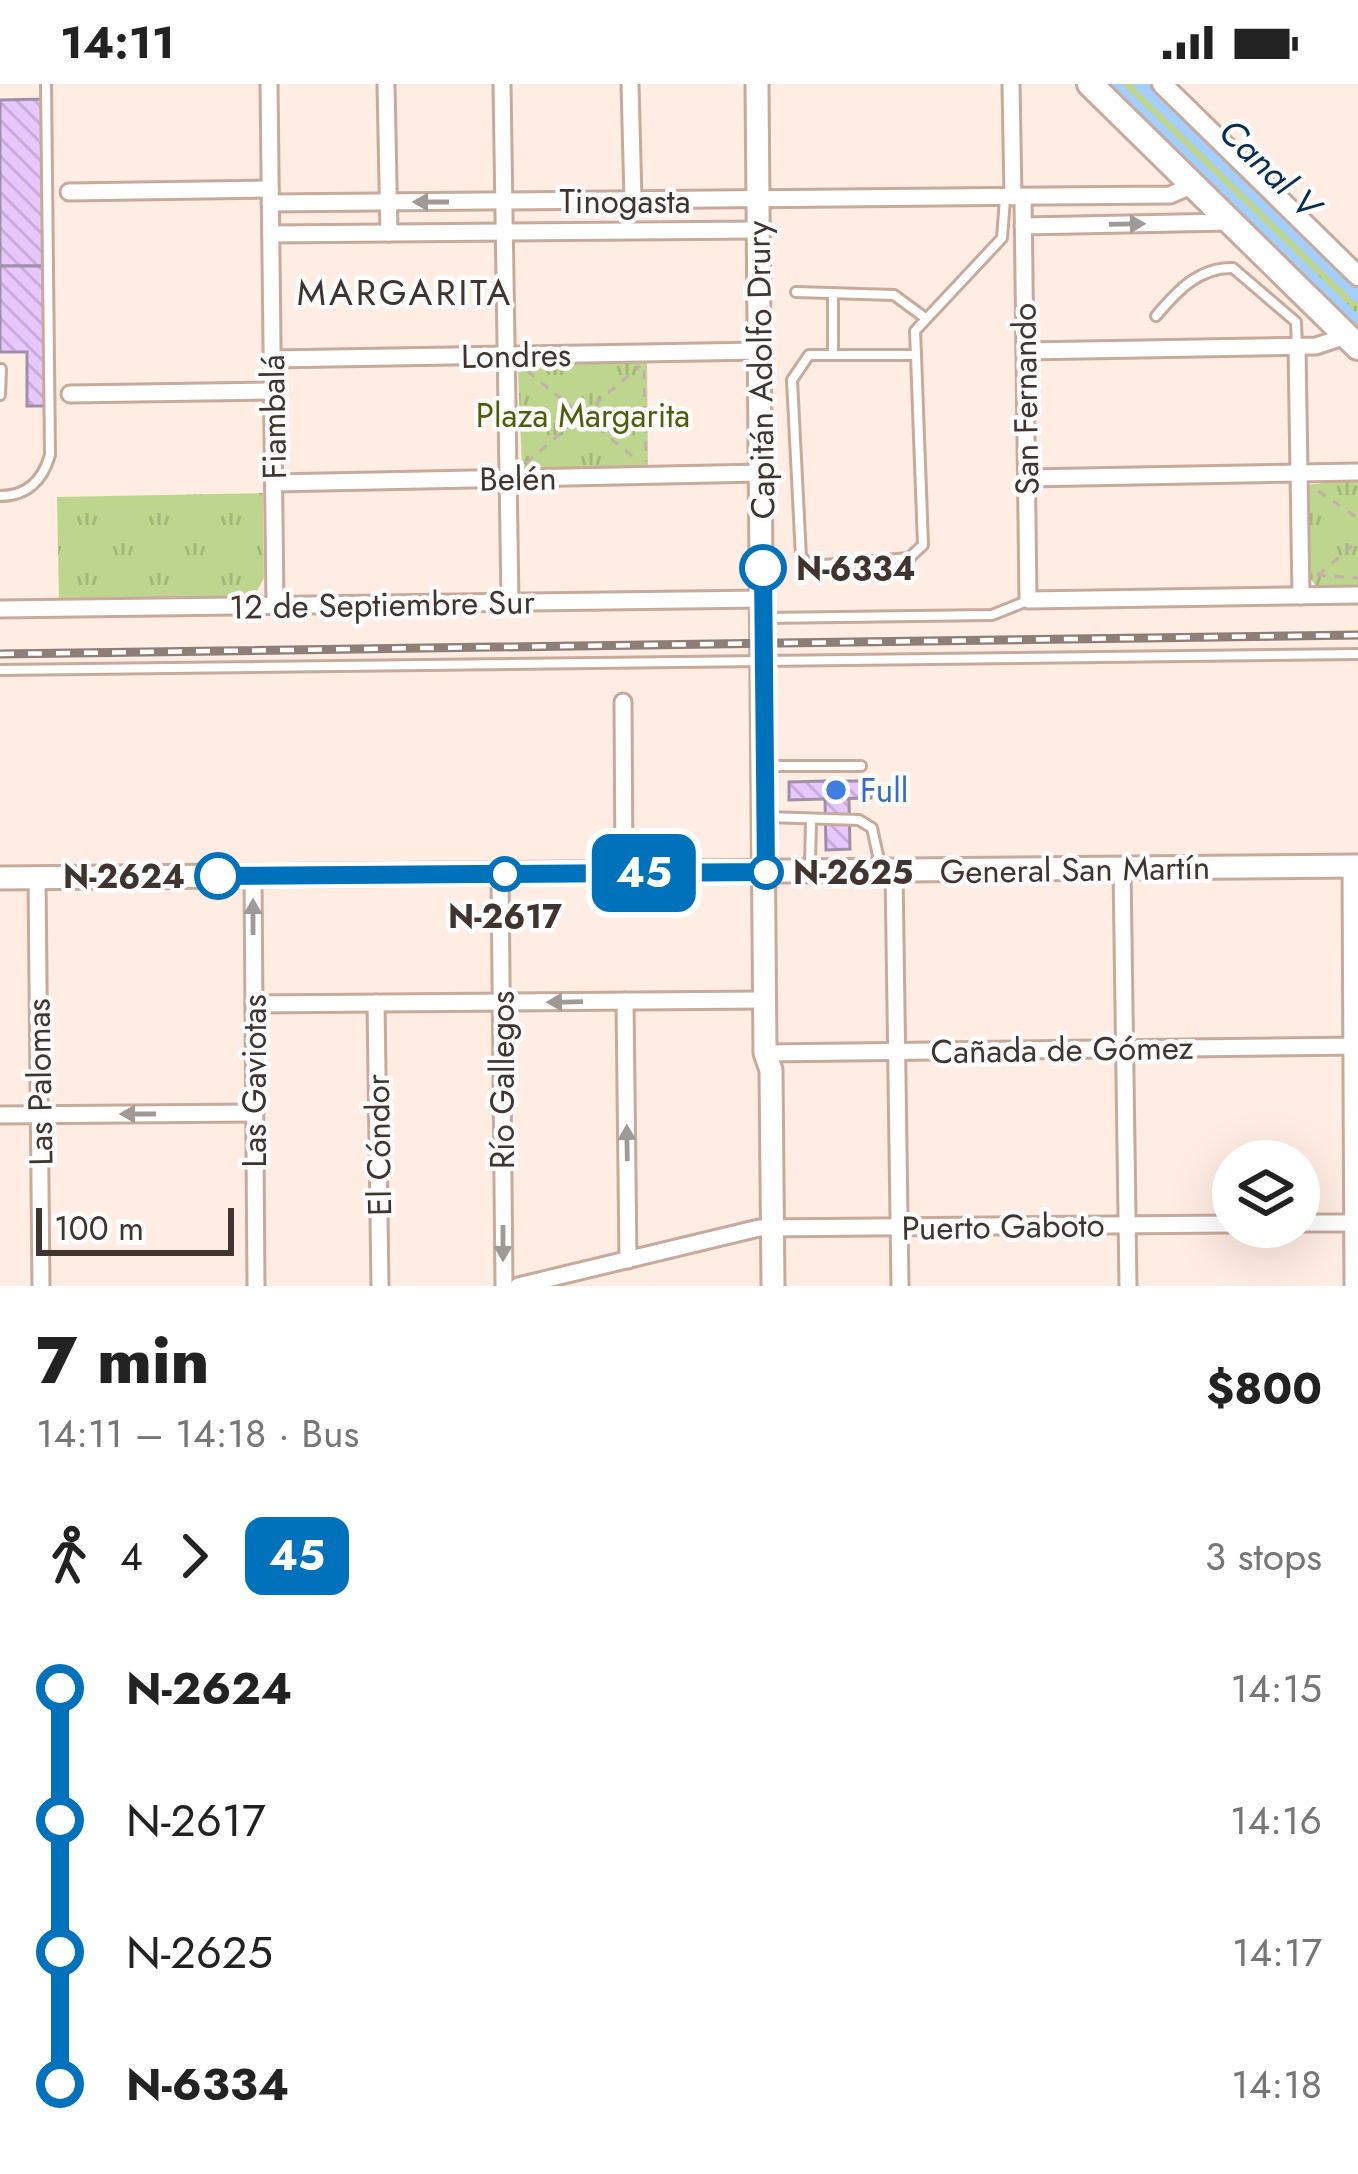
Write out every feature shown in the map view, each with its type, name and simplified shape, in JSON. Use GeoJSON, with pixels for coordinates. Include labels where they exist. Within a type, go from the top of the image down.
{"type":"FeatureCollection","features":[{"type":"Feature","properties":{"kind":"main road","name":"Capitán Adolfo Drury"},"geometry":{"type":"LineString","coordinates":[[757,84],[767,817],[765,1053],[771,1070],[766,1228]]}},
{"type":"Feature","properties":{"kind":"main road"},"geometry":{"type":"LineString","coordinates":[[1090,84],[1352,341]]}},
{"type":"Feature","properties":{"kind":"main road","name":"General San Martín"},"geometry":{"type":"LineString","coordinates":[[0,878],[1354,866]]}},
{"type":"Feature","properties":{"kind":"main road"},"geometry":{"type":"LineString","coordinates":[[759,1286],[766,1228]]}},
{"type":"Feature","properties":{"kind":"main road"},"geometry":{"type":"LineString","coordinates":[[766,1228],[773,1286]]}},
{"type":"Feature","properties":{"kind":"street","name":"Fiambalá"},"geometry":{"type":"LineString","coordinates":[[269,84],[275,605]]}},
{"type":"Feature","properties":{"kind":"street"},"geometry":{"type":"LineString","coordinates":[[386,84],[388,233]]}},
{"type":"Feature","properties":{"kind":"street"},"geometry":{"type":"LineString","coordinates":[[502,84],[511,602]]}},
{"type":"Feature","properties":{"kind":"street"},"geometry":{"type":"LineString","coordinates":[[631,84],[633,200]]}},
{"type":"Feature","properties":{"kind":"street","name":"San Fernando"},"geometry":{"type":"LineString","coordinates":[[1011,84],[1014,197],[1023,226],[1028,600]]}},
{"type":"Feature","properties":{"kind":"street"},"geometry":{"type":"LineString","coordinates":[[1162,84],[1358,276]]}},
{"type":"Feature","properties":{"kind":"street","name":"Tinogasta"},"geometry":{"type":"LineString","coordinates":[[69,192],[388,202],[758,200],[1170,196],[1193,185]]}},
{"type":"Feature","properties":{"kind":"street"},"geometry":{"type":"LineString","coordinates":[[1023,226],[1231,223]]}},
{"type":"Feature","properties":{"kind":"street","name":"Tinogasta"},"geometry":{"type":"LineString","coordinates":[[271,234],[759,230]]}},
{"type":"Feature","properties":{"kind":"street"},"geometry":{"type":"LineString","coordinates":[[1025,351],[1352,341]]}},
{"type":"Feature","properties":{"kind":"street"},"geometry":{"type":"LineString","coordinates":[[1297,346],[1301,596]]}},
{"type":"Feature","properties":{"kind":"street","name":"Londres"},"geometry":{"type":"LineString","coordinates":[[272,359],[760,351]]}},
{"type":"Feature","properties":{"kind":"street"},"geometry":{"type":"LineString","coordinates":[[70,394],[273,391]]}},
{"type":"Feature","properties":{"kind":"street"},"geometry":{"type":"LineString","coordinates":[[1027,478],[1358,472]]}},
{"type":"Feature","properties":{"kind":"street","name":"Belén"},"geometry":{"type":"LineString","coordinates":[[274,483],[762,473]]}},
{"type":"Feature","properties":{"kind":"street"},"geometry":{"type":"LineString","coordinates":[[1028,600],[1358,595]]}},
{"type":"Feature","properties":{"kind":"street","name":"12 de Septiembre Sur"},"geometry":{"type":"LineString","coordinates":[[0,609],[511,602],[763,608]]}},
{"type":"Feature","properties":{"kind":"street"},"geometry":{"type":"LineString","coordinates":[[623,702],[625,873]]}},
{"type":"Feature","properties":{"kind":"street"},"geometry":{"type":"LineString","coordinates":[[1353,1286],[1354,866]]}},
{"type":"Feature","properties":{"kind":"street"},"geometry":{"type":"LineString","coordinates":[[1122,868],[1128,1286]]}},
{"type":"Feature","properties":{"kind":"street"},"geometry":{"type":"LineString","coordinates":[[888,870],[897,1051],[900,1286]]}},
{"type":"Feature","properties":{"kind":"street","name":"Río Gallegos"},"geometry":{"type":"LineString","coordinates":[[500,874],[504,1286]]}},
{"type":"Feature","properties":{"kind":"street","name":"Las Gaviotas"},"geometry":{"type":"LineString","coordinates":[[253,876],[256,1286]]}},
{"type":"Feature","properties":{"kind":"street","name":"Las Palomas"},"geometry":{"type":"LineString","coordinates":[[37,878],[41,1286]]}},
{"type":"Feature","properties":{"kind":"street"},"geometry":{"type":"LineString","coordinates":[[254,1004],[766,1000]]}},
{"type":"Feature","properties":{"kind":"street"},"geometry":{"type":"LineString","coordinates":[[625,1001],[628,1260]]}},
{"type":"Feature","properties":{"kind":"street","name":"El Cóndor"},"geometry":{"type":"LineString","coordinates":[[376,1004],[380,1286]]}},
{"type":"Feature","properties":{"kind":"street","name":"Cañada de Gómez"},"geometry":{"type":"LineString","coordinates":[[765,1053],[1355,1046]]}},
{"type":"Feature","properties":{"kind":"street"},"geometry":{"type":"LineString","coordinates":[[0,1115],[255,1113]]}},
{"type":"Feature","properties":{"kind":"street"},"geometry":{"type":"LineString","coordinates":[[1320,1223],[1356,1223]]}},
{"type":"Feature","properties":{"kind":"street","name":"Puerto Gaboto"},"geometry":{"type":"LineString","coordinates":[[518,1286],[766,1228],[1212,1224]]}},
{"type":"Feature","properties":{"kind":"lane"},"geometry":{"type":"LineString","coordinates":[[0,496],[18,494],[35,484],[50,455],[46,84]]}},
{"type":"Feature","properties":{"kind":"lane"},"geometry":{"type":"LineString","coordinates":[[916,356],[809,355],[792,380],[801,557],[811,566],[909,558],[923,545],[916,356],[915,332],[1002,238],[1014,197]]}},
{"type":"Feature","properties":{"kind":"lane"},"geometry":{"type":"LineString","coordinates":[[1156,316],[1177,291],[1212,268],[1233,268],[1295,322],[1297,346]]}},
{"type":"Feature","properties":{"kind":"lane"},"geometry":{"type":"LineString","coordinates":[[796,292],[894,295],[924,317]]}},
{"type":"Feature","properties":{"kind":"lane"},"geometry":{"type":"LineString","coordinates":[[833,293],[833,355]]}},
{"type":"Feature","properties":{"kind":"lane"},"geometry":{"type":"LineString","coordinates":[[0,395],[1,369]]}},
{"type":"Feature","properties":{"kind":"lane"},"geometry":{"type":"LineString","coordinates":[[763,608],[992,615],[1028,600]]}},
{"type":"Feature","properties":{"kind":"lane"},"geometry":{"type":"LineString","coordinates":[[0,670],[1358,654]]}},
{"type":"Feature","properties":{"kind":"lane"},"geometry":{"type":"LineString","coordinates":[[766,766],[861,766]]}},
{"type":"Feature","properties":{"kind":"lane"},"geometry":{"type":"LineString","coordinates":[[767,817],[859,820],[872,828],[888,870]]}},
{"type":"Feature","properties":{"kind":"lane"},"geometry":{"type":"LineString","coordinates":[[809,871],[811,820]]}},
{"type":"Feature","properties":{"kind":"path"},"geometry":{"type":"LineString","coordinates":[[618,365],[644,364]]}},
{"type":"Feature","properties":{"kind":"path"},"geometry":{"type":"LineString","coordinates":[[525,463],[644,364]]}},
{"type":"Feature","properties":{"kind":"path"},"geometry":{"type":"LineString","coordinates":[[644,364],[645,464]]}},
{"type":"Feature","properties":{"kind":"path"},"geometry":{"type":"LineString","coordinates":[[524,369],[645,464]]}},
{"type":"Feature","properties":{"kind":"path"},"geometry":{"type":"LineString","coordinates":[[620,465],[645,464]]}},
{"type":"Feature","properties":{"kind":"path"},"geometry":{"type":"LineString","coordinates":[[1318,491],[1358,518]]}},
{"type":"Feature","properties":{"kind":"path"},"geometry":{"type":"LineString","coordinates":[[1358,541],[1316,574],[1358,578]]}},
{"type":"Feature","properties":{"kind":"green space"},"geometry":{"type":"Polygon","coordinates":[[[1097,84],[1151,84],[1358,287],[1358,338],[1097,84]]]}},
{"type":"Feature","properties":{"kind":"green space","name":"Plaza Margarita"},"geometry":{"type":"Polygon","coordinates":[[[647,360],[648,468],[522,468],[518,372],[523,363],[647,360]]]}},
{"type":"Feature","properties":{"kind":"green space"},"geometry":{"type":"Polygon","coordinates":[[[1358,479],[1358,586],[1316,586],[1307,574],[1307,485],[1358,479]]]}},
{"type":"Feature","properties":{"kind":"green space"},"geometry":{"type":"Polygon","coordinates":[[[263,493],[264,578],[255,595],[59,600],[57,497],[263,493]]]}},
{"type":"Feature","properties":{"kind":"building"},"geometry":{"type":"Polygon","coordinates":[[[45,99],[47,266],[0,266],[0,100],[45,99]]]}},
{"type":"Feature","properties":{"kind":"building"},"geometry":{"type":"Polygon","coordinates":[[[0,266],[47,266],[48,406],[27,406],[27,352],[0,352],[0,266]]]}},
{"type":"Feature","properties":{"kind":"building"},"geometry":{"type":"Polygon","coordinates":[[[825,781],[871,781],[871,798],[825,799],[825,781]]]}},
{"type":"Feature","properties":{"kind":"building"},"geometry":{"type":"Polygon","coordinates":[[[825,781],[825,799],[789,800],[789,782],[825,781]]]}},
{"type":"Feature","properties":{"kind":"building"},"geometry":{"type":"Polygon","coordinates":[[[825,799],[849,799],[850,849],[826,850],[825,799]]]}},
{"type":"Feature","properties":{"kind":"waterway"},"geometry":{"type":"LineString","coordinates":[[1112,84],[1358,324]]}},
{"type":"Feature","properties":{"kind":"waterway","name":"Canal V"},"geometry":{"type":"LineString","coordinates":[[1141,84],[1358,295]]}},
{"type":"Feature","properties":{"kind":"railway"},"geometry":{"type":"LineString","coordinates":[[0,654],[1358,635]]}},
{"type":"Feature","properties":{"kind":"bus line","name":"45"},"geometry":{"type":"LineString","coordinates":[[218,876],[766,872],[763,568]]}},
{"type":"Feature","properties":{"kind":"place","name":"N-6334"},"geometry":{"type":"Point","coordinates":[763,568]}},
{"type":"Feature","properties":{"kind":"place","name":"Full"},"geometry":{"type":"Point","coordinates":[836,790]}},
{"type":"Feature","properties":{"kind":"place","name":"N-2625"},"geometry":{"type":"Point","coordinates":[766,872]}},
{"type":"Feature","properties":{"kind":"place","name":"N-2617"},"geometry":{"type":"Point","coordinates":[505,874]}},
{"type":"Feature","properties":{"kind":"place","name":"N-2624"},"geometry":{"type":"Point","coordinates":[218,876]}},
{"type":"Feature","properties":{"kind":"district","name":"MARGARITA"},"geometry":{"type":"Point","coordinates":[405,292]}}]}
